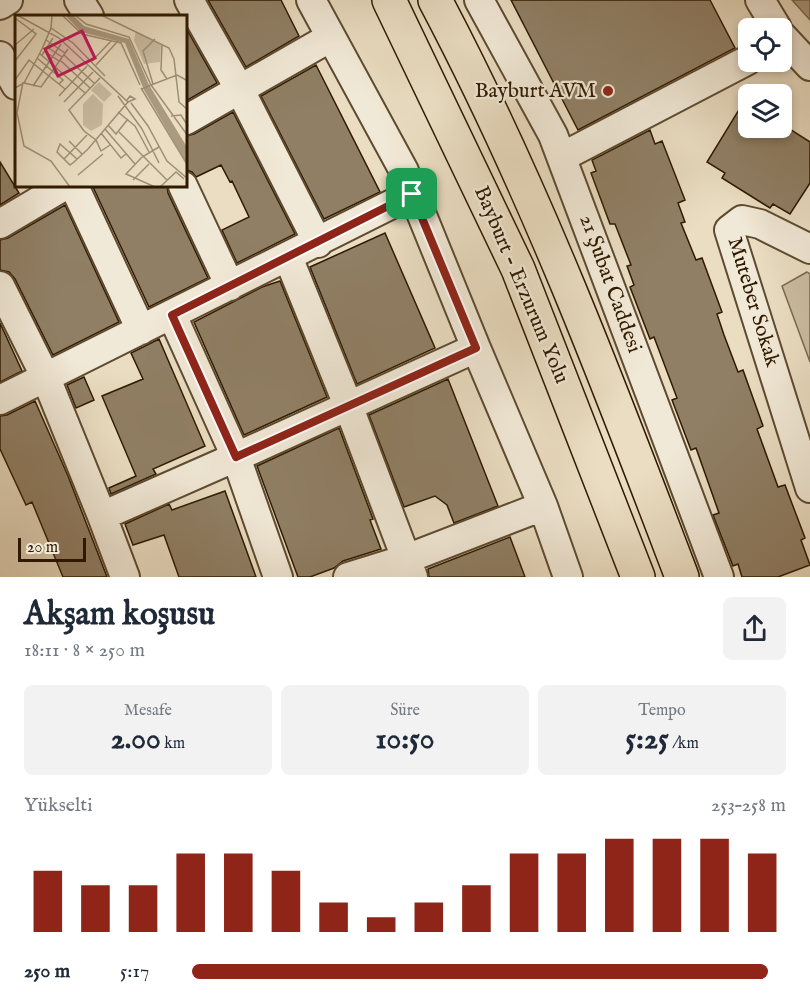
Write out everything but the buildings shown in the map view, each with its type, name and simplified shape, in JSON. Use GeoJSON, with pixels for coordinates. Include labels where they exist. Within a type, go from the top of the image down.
{"type":"FeatureCollection","features":[{"type":"Feature","properties":{"kind":"highway","name":"Bayburt - Erzurum Yolu"},"geometry":{"type":"LineString","coordinates":[[389,0],[518,269],[638,577]]}},
{"type":"Feature","properties":{"kind":"highway","name":"Bayburt - Erzurum Yolu"},"geometry":{"type":"LineString","coordinates":[[435,0],[477,79],[536,213],[615,401],[682,577]]}},
{"type":"Feature","properties":{"kind":"street"},"geometry":{"type":"LineString","coordinates":[[0,5],[8,0]]}},
{"type":"Feature","properties":{"kind":"street"},"geometry":{"type":"LineString","coordinates":[[79,0],[88,15]]}},
{"type":"Feature","properties":{"kind":"street"},"geometry":{"type":"LineString","coordinates":[[189,0],[240,90],[318,243]]}},
{"type":"Feature","properties":{"kind":"street"},"geometry":{"type":"LineString","coordinates":[[311,0],[404,171],[543,506],[568,577]]}},
{"type":"Feature","properties":{"kind":"street","name":"21 Şubat Caddesi"},"geometry":{"type":"LineString","coordinates":[[479,0],[554,135],[719,577]]}},
{"type":"Feature","properties":{"kind":"street"},"geometry":{"type":"LineString","coordinates":[[760,0],[770,18]]}},
{"type":"Feature","properties":{"kind":"street"},"geometry":{"type":"LineString","coordinates":[[188,119],[331,37]]}},
{"type":"Feature","properties":{"kind":"street"},"geometry":{"type":"LineString","coordinates":[[792,48],[810,66]]}},
{"type":"Feature","properties":{"kind":"street"},"geometry":{"type":"LineString","coordinates":[[0,57],[15,83]]}},
{"type":"Feature","properties":{"kind":"street"},"geometry":{"type":"LineString","coordinates":[[562,157],[738,65]]}},
{"type":"Feature","properties":{"kind":"street"},"geometry":{"type":"LineString","coordinates":[[0,224],[61,188]]}},
{"type":"Feature","properties":{"kind":"street"},"geometry":{"type":"LineString","coordinates":[[75,188],[141,330]]}},
{"type":"Feature","properties":{"kind":"street"},"geometry":{"type":"LineString","coordinates":[[184,188],[230,286]]}},
{"type":"Feature","properties":{"kind":"street"},"geometry":{"type":"LineString","coordinates":[[0,400],[412,194]]}},
{"type":"Feature","properties":{"kind":"street","name":"Muteber Sokak"},"geometry":{"type":"LineString","coordinates":[[810,249],[760,224],[742,220],[729,230],[806,457],[810,488]]}},
{"type":"Feature","properties":{"kind":"street"},"geometry":{"type":"LineString","coordinates":[[288,257],[348,405],[410,568]]}},
{"type":"Feature","properties":{"kind":"street"},"geometry":{"type":"LineString","coordinates":[[0,286],[46,378],[125,577]]}},
{"type":"Feature","properties":{"kind":"street"},"geometry":{"type":"LineString","coordinates":[[172,315],[236,457],[278,577]]}},
{"type":"Feature","properties":{"kind":"street"},"geometry":{"type":"LineString","coordinates":[[102,516],[476,348]]}},
{"type":"Feature","properties":{"kind":"street"},"geometry":{"type":"LineString","coordinates":[[348,577],[410,568],[543,506]]}},
{"type":"Feature","properties":{"kind":"shaded area"},"geometry":{"type":"Polygon","coordinates":[[[792,0],[810,0],[810,20],[792,0]]]}},
{"type":"Feature","properties":{"kind":"shaded area"},"geometry":{"type":"Polygon","coordinates":[[[807,272],[810,274],[810,362],[782,286],[807,272]]]}},
{"type":"Feature","properties":{"kind":"place","name":"Bayburt AVM"},"geometry":{"type":"Point","coordinates":[608,91]}},
{"type":"Feature","properties":{"kind":"route"},"geometry":{"type":"LineString","coordinates":[[412,194],[476,348],[236,457],[172,315],[412,194]]}}]}
